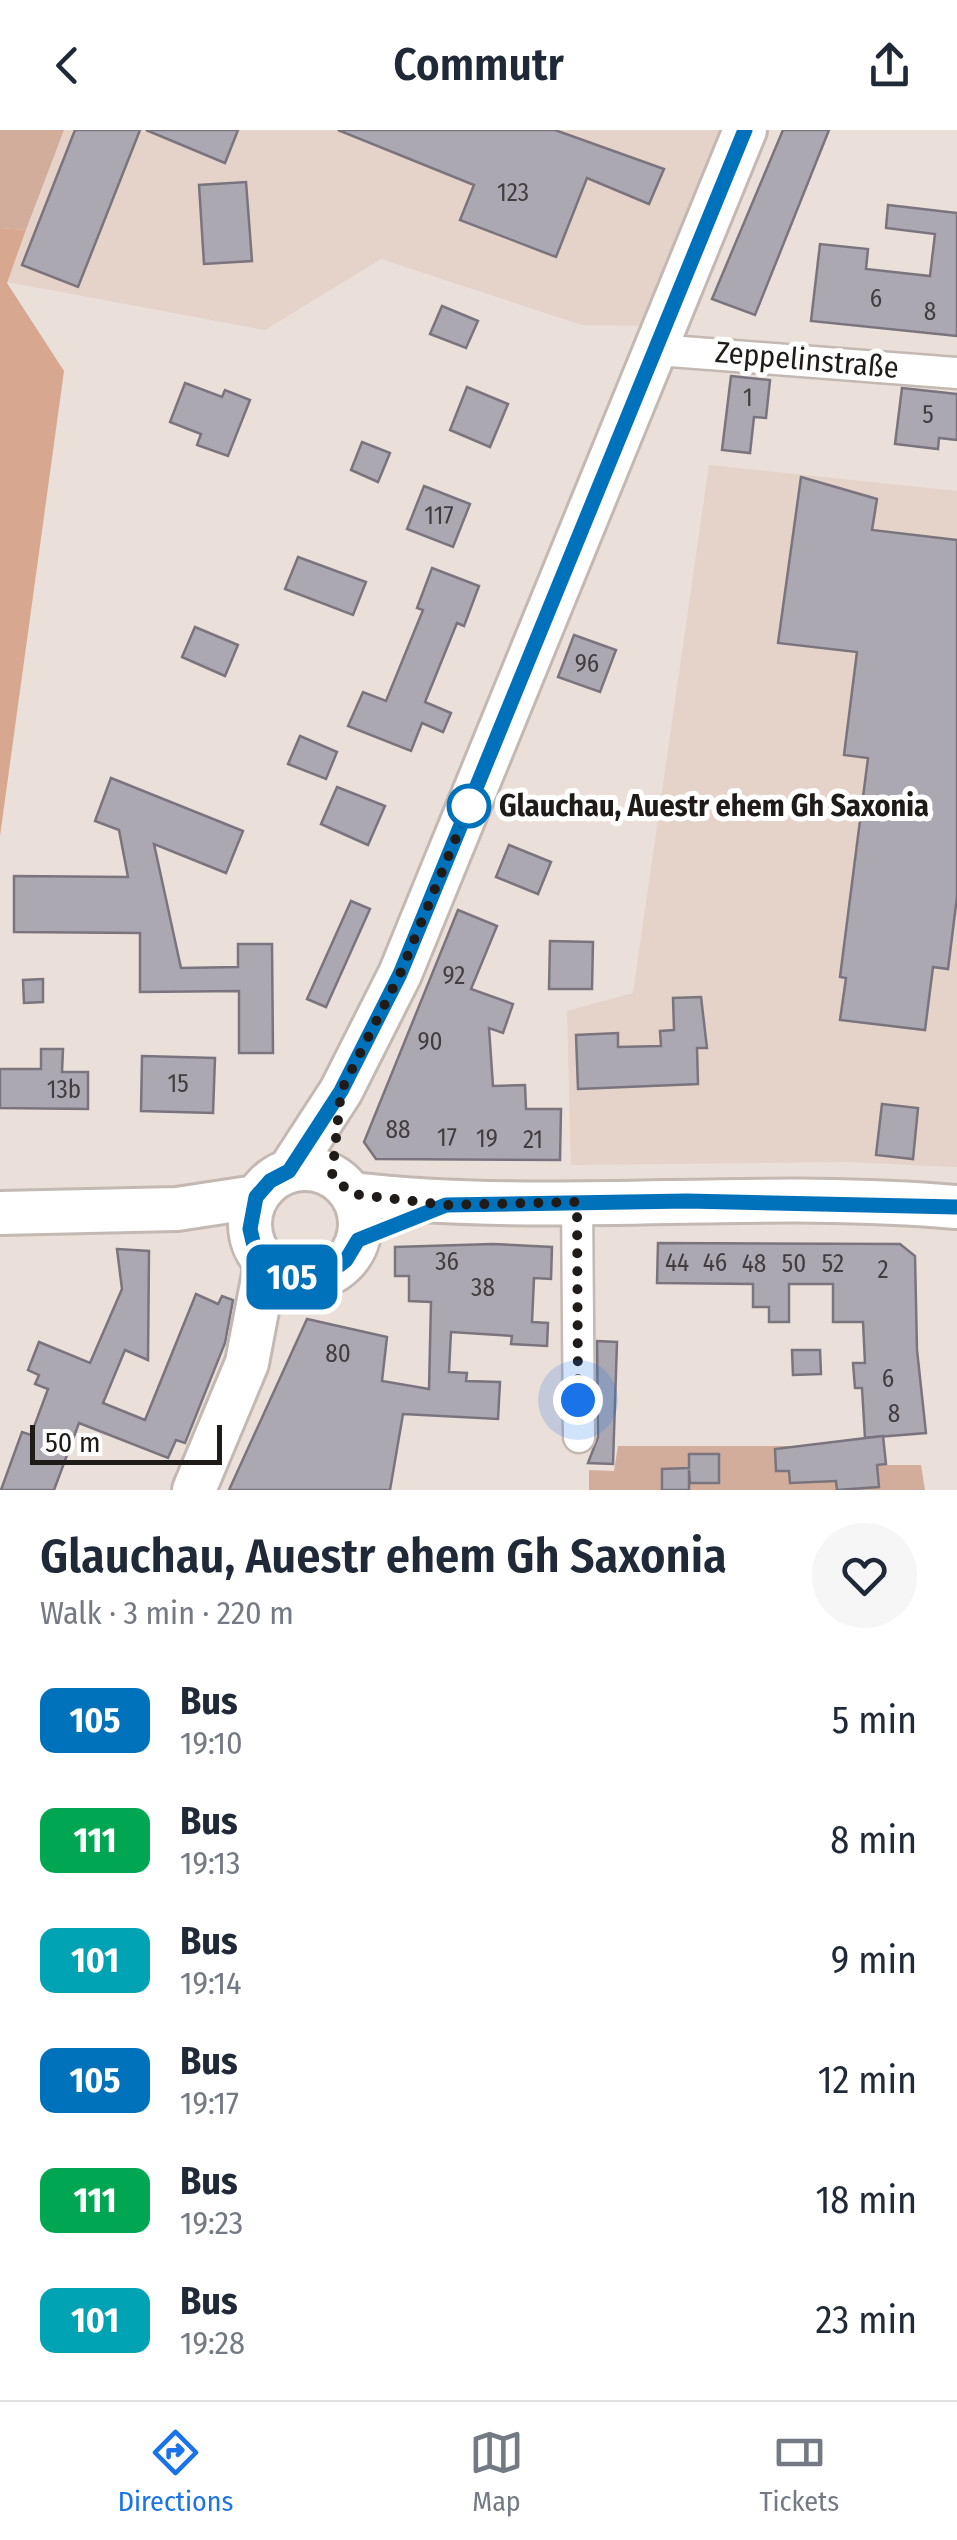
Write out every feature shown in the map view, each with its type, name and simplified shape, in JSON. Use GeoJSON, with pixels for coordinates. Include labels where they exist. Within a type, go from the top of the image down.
{"type":"FeatureCollection","features":[{"type":"Feature","properties":{"kind":"street"},"geometry":{"type":"LineString","coordinates":[[247,1363],[260,1254],[250,1229],[273,1184],[341,1091],[400,974],[744,130]]}},
{"type":"Feature","properties":{"kind":"street","name":"Zeppelinstraße"},"geometry":{"type":"LineString","coordinates":[[657,350],[957,373]]}},
{"type":"Feature","properties":{"kind":"street"},"geometry":{"type":"LineString","coordinates":[[341,1091],[342,1185],[359,1209],[358,1240]]}},
{"type":"Feature","properties":{"kind":"street"},"geometry":{"type":"LineString","coordinates":[[0,1213],[177,1209],[273,1184],[305,1168],[342,1185],[446,1205],[577,1202],[957,1207]]}},
{"type":"Feature","properties":{"kind":"street"},"geometry":{"type":"LineString","coordinates":[[577,1202],[579,1437]]}},
{"type":"Feature","properties":{"kind":"street"},"geometry":{"type":"LineString","coordinates":[[177,1209],[260,1254],[294,1278],[310,1279],[338,1268],[358,1240],[446,1205]]}},
{"type":"Feature","properties":{"kind":"street"},"geometry":{"type":"LineString","coordinates":[[194,1490],[247,1363],[310,1279]]}},
{"type":"Feature","properties":{"kind":"shaded area"},"geometry":{"type":"Polygon","coordinates":[[[0,130],[64,130],[26,230],[0,228],[0,130]]]}},
{"type":"Feature","properties":{"kind":"shaded area"},"geometry":{"type":"Polygon","coordinates":[[[64,130],[745,130],[667,326],[582,325],[381,259],[265,330],[7,282],[64,130]]]}},
{"type":"Feature","properties":{"kind":"shaded area"},"geometry":{"type":"Polygon","coordinates":[[[0,228],[26,230],[7,283],[64,371],[0,836],[0,228]]]}},
{"type":"Feature","properties":{"kind":"shaded area"},"geometry":{"type":"Polygon","coordinates":[[[709,465],[957,491],[957,1167],[848,1162],[571,1165],[567,1011],[633,993],[709,465]]]}},
{"type":"Feature","properties":{"kind":"shaded area"},"geometry":{"type":"Polygon","coordinates":[[[618,1446],[836,1446],[877,1465],[921,1465],[925,1490],[589,1490],[589,1470],[614,1471],[618,1446]]]}},
{"type":"Feature","properties":{"kind":"building"},"geometry":{"type":"Polygon","coordinates":[[[75,130],[140,130],[78,287],[22,265],[75,130]]]}},
{"type":"Feature","properties":{"kind":"building"},"geometry":{"type":"Polygon","coordinates":[[[146,130],[238,130],[225,163],[146,130]]]}},
{"type":"Feature","properties":{"kind":"building"},"geometry":{"type":"Polygon","coordinates":[[[338,130],[555,130],[664,169],[649,204],[587,178],[556,257],[460,220],[474,185],[338,130]]]}},
{"type":"Feature","properties":{"kind":"building"},"geometry":{"type":"Polygon","coordinates":[[[783,130],[829,130],[755,315],[712,299],[783,130]]]}},
{"type":"Feature","properties":{"kind":"building"},"geometry":{"type":"Polygon","coordinates":[[[246,182],[252,261],[204,264],[199,185],[246,182]]]}},
{"type":"Feature","properties":{"kind":"building"},"geometry":{"type":"Polygon","coordinates":[[[888,205],[957,213],[957,336],[811,321],[820,244],[868,249],[866,269],[930,276],[935,234],[886,228],[888,205]]]}},
{"type":"Feature","properties":{"kind":"building"},"geometry":{"type":"Polygon","coordinates":[[[442,306],[478,321],[466,348],[430,334],[442,306]]]}},
{"type":"Feature","properties":{"kind":"building"},"geometry":{"type":"Polygon","coordinates":[[[731,376],[770,380],[766,418],[754,417],[750,453],[722,450],[731,376]]]}},
{"type":"Feature","properties":{"kind":"building"},"geometry":{"type":"Polygon","coordinates":[[[185,383],[222,397],[225,390],[250,400],[228,456],[197,445],[201,434],[170,422],[185,383]]]}},
{"type":"Feature","properties":{"kind":"building"},"geometry":{"type":"Polygon","coordinates":[[[467,387],[508,404],[490,447],[450,430],[467,387]]]}},
{"type":"Feature","properties":{"kind":"building"},"geometry":{"type":"Polygon","coordinates":[[[902,388],[957,394],[957,440],[939,438],[938,449],[895,444],[902,388]]]}},
{"type":"Feature","properties":{"kind":"building"},"geometry":{"type":"Polygon","coordinates":[[[362,442],[390,453],[378,482],[351,470],[362,442]]]}},
{"type":"Feature","properties":{"kind":"building"},"geometry":{"type":"Polygon","coordinates":[[[801,477],[877,499],[872,530],[957,540],[957,897],[948,969],[933,967],[925,1030],[840,1020],[846,978],[840,977],[868,758],[844,755],[857,652],[778,643],[801,477]]]}},
{"type":"Feature","properties":{"kind":"building"},"geometry":{"type":"Polygon","coordinates":[[[424,486],[470,504],[453,547],[407,529],[424,486]]]}},
{"type":"Feature","properties":{"kind":"building"},"geometry":{"type":"Polygon","coordinates":[[[298,557],[366,582],[353,615],[285,589],[298,557]]]}},
{"type":"Feature","properties":{"kind":"building"},"geometry":{"type":"Polygon","coordinates":[[[432,568],[479,586],[464,626],[457,623],[425,702],[451,713],[443,732],[422,723],[411,751],[348,726],[363,692],[386,701],[423,610],[417,608],[432,568]]]}},
{"type":"Feature","properties":{"kind":"building"},"geometry":{"type":"Polygon","coordinates":[[[195,627],[238,645],[225,676],[182,657],[195,627]]]}},
{"type":"Feature","properties":{"kind":"building"},"geometry":{"type":"Polygon","coordinates":[[[574,635],[616,650],[600,692],[558,677],[574,635]]]}},
{"type":"Feature","properties":{"kind":"building"},"geometry":{"type":"Polygon","coordinates":[[[300,736],[337,752],[326,779],[288,764],[300,736]]]}},
{"type":"Feature","properties":{"kind":"building"},"geometry":{"type":"Polygon","coordinates":[[[111,778],[243,831],[226,873],[154,844],[181,968],[238,967],[238,944],[272,944],[273,1053],[239,1053],[239,991],[140,992],[140,933],[14,932],[14,876],[128,877],[119,830],[95,821],[111,778]]]}},
{"type":"Feature","properties":{"kind":"building"},"geometry":{"type":"Polygon","coordinates":[[[337,787],[385,806],[368,845],[321,824],[337,787]]]}},
{"type":"Feature","properties":{"kind":"building"},"geometry":{"type":"Polygon","coordinates":[[[509,845],[551,862],[538,894],[496,877],[509,845]]]}},
{"type":"Feature","properties":{"kind":"building"},"geometry":{"type":"Polygon","coordinates":[[[351,901],[370,909],[326,1007],[307,999],[351,901]]]}},
{"type":"Feature","properties":{"kind":"building"},"geometry":{"type":"Polygon","coordinates":[[[458,910],[497,926],[471,989],[513,1004],[503,1033],[489,1028],[493,1086],[525,1085],[526,1109],[561,1109],[560,1160],[376,1159],[364,1142],[458,910]]]}},
{"type":"Feature","properties":{"kind":"building"},"geometry":{"type":"Polygon","coordinates":[[[550,941],[593,942],[592,989],[549,989],[550,941]]]}},
{"type":"Feature","properties":{"kind":"building"},"geometry":{"type":"Polygon","coordinates":[[[43,979],[43,1002],[24,1003],[23,980],[43,979]]]}},
{"type":"Feature","properties":{"kind":"building"},"geometry":{"type":"Polygon","coordinates":[[[701,997],[707,1048],[697,1048],[698,1084],[578,1089],[576,1035],[618,1033],[618,1047],[661,1046],[660,1031],[674,1030],[673,998],[701,997]]]}},
{"type":"Feature","properties":{"kind":"building"},"geometry":{"type":"Polygon","coordinates":[[[41,1049],[63,1049],[62,1072],[88,1072],[88,1109],[0,1108],[0,1069],[41,1069],[41,1049]]]}},
{"type":"Feature","properties":{"kind":"building"},"geometry":{"type":"Polygon","coordinates":[[[142,1056],[215,1058],[213,1113],[141,1111],[142,1056]]]}},
{"type":"Feature","properties":{"kind":"building"},"geometry":{"type":"Polygon","coordinates":[[[882,1104],[918,1108],[913,1159],[876,1155],[882,1104]]]}},
{"type":"Feature","properties":{"kind":"building"},"geometry":{"type":"Polygon","coordinates":[[[658,1243],[900,1244],[915,1256],[917,1350],[926,1433],[865,1438],[862,1388],[855,1388],[853,1363],[865,1363],[863,1322],[833,1322],[833,1284],[789,1284],[789,1322],[769,1322],[769,1307],[753,1307],[753,1284],[657,1283],[658,1243]]]}},
{"type":"Feature","properties":{"kind":"building"},"geometry":{"type":"Polygon","coordinates":[[[395,1247],[552,1247],[551,1279],[534,1278],[532,1322],[548,1323],[547,1346],[511,1344],[512,1336],[451,1332],[449,1372],[467,1373],[466,1381],[500,1382],[498,1419],[403,1414],[390,1490],[229,1490],[307,1319],[387,1337],[382,1381],[429,1389],[431,1302],[409,1301],[409,1276],[395,1276],[395,1247]]]}},
{"type":"Feature","properties":{"kind":"building"},"geometry":{"type":"Polygon","coordinates":[[[117,1249],[149,1251],[148,1360],[125,1350],[103,1403],[145,1420],[196,1294],[218,1304],[222,1296],[233,1300],[225,1343],[185,1443],[176,1440],[168,1458],[79,1423],[54,1490],[1,1490],[22,1432],[31,1435],[48,1389],[35,1384],[39,1375],[28,1370],[39,1342],[90,1363],[122,1289],[117,1249]]]}},
{"type":"Feature","properties":{"kind":"building"},"geometry":{"type":"Polygon","coordinates":[[[597,1341],[617,1342],[613,1464],[588,1463],[598,1437],[597,1341]]]}},
{"type":"Feature","properties":{"kind":"building"},"geometry":{"type":"Polygon","coordinates":[[[792,1350],[820,1350],[821,1374],[793,1375],[792,1350]]]}},
{"type":"Feature","properties":{"kind":"building"},"geometry":{"type":"Polygon","coordinates":[[[883,1436],[886,1464],[877,1465],[879,1487],[837,1490],[836,1481],[790,1483],[789,1471],[776,1471],[775,1449],[883,1436]]]}},
{"type":"Feature","properties":{"kind":"building"},"geometry":{"type":"Polygon","coordinates":[[[689,1454],[719,1454],[719,1483],[690,1483],[689,1470],[689,1490],[662,1490],[662,1469],[689,1468],[689,1454]]]}},
{"type":"Feature","properties":{"kind":"bus line","name":"105"},"geometry":{"type":"LineString","coordinates":[[745,130],[400,974],[341,1091],[289,1171],[270,1181],[256,1197],[250,1229],[254,1246],[266,1263],[279,1273],[310,1279],[338,1268],[354,1251],[358,1240],[446,1205],[687,1201],[957,1207]]}},
{"type":"Feature","properties":{"kind":"place","name":"Glauchau, Auestr ehem Gh Saxonia"},"geometry":{"type":"Point","coordinates":[469,806]}},
{"type":"Feature","properties":{"kind":"route"},"geometry":{"type":"LineString","coordinates":[[469,806],[400,974],[341,1091],[332,1176],[352,1194],[446,1205],[577,1202],[578,1400]]}}]}
